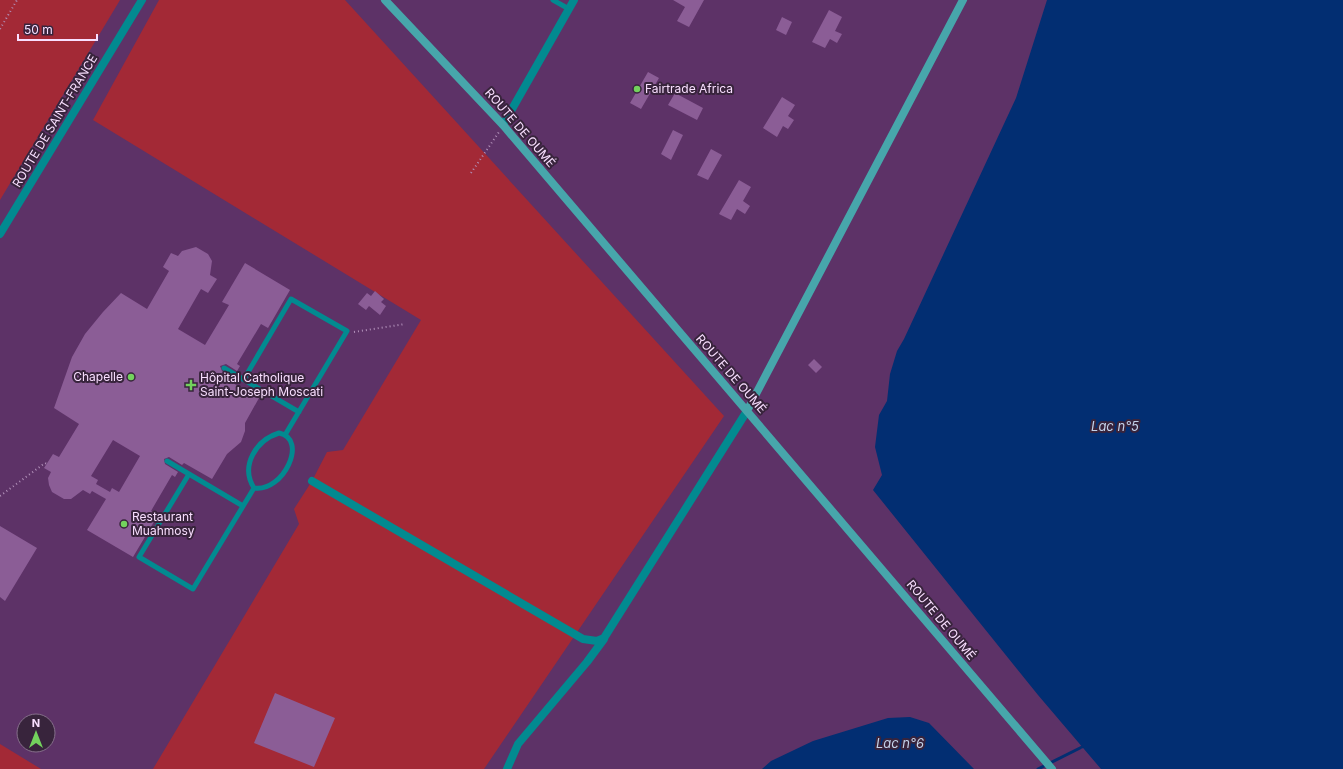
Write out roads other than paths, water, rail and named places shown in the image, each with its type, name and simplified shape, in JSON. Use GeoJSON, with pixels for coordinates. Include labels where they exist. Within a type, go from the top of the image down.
{"type":"FeatureCollection","features":[{"type":"Feature","properties":{"kind":"main road","name":"ROUTE DE OUMÉ"},"geometry":{"type":"LineString","coordinates":[[385,0],[504,125],[1052,769]]}},
{"type":"Feature","properties":{"kind":"main road"},"geometry":{"type":"LineString","coordinates":[[747,411],[963,0]]}},
{"type":"Feature","properties":{"kind":"street","name":"ROUTE DE SAINT-FRANCE"},"geometry":{"type":"LineString","coordinates":[[0,234],[142,0]]}},
{"type":"Feature","properties":{"kind":"street"},"geometry":{"type":"LineString","coordinates":[[504,125],[574,0]]}},
{"type":"Feature","properties":{"kind":"street"},"geometry":{"type":"LineString","coordinates":[[507,769],[518,744],[587,662],[604,638],[747,411]]}},
{"type":"Feature","properties":{"kind":"street"},"geometry":{"type":"LineString","coordinates":[[312,481],[583,639],[597,641],[604,638]]}},
{"type":"Feature","properties":{"kind":"lane"},"geometry":{"type":"LineString","coordinates":[[554,0],[569,9]]}},
{"type":"Feature","properties":{"kind":"lane"},"geometry":{"type":"LineString","coordinates":[[244,379],[291,299],[347,331],[286,435]]}},
{"type":"Feature","properties":{"kind":"lane"},"geometry":{"type":"LineString","coordinates":[[224,368],[299,412]]}},
{"type":"Feature","properties":{"kind":"lane"},"geometry":{"type":"LineString","coordinates":[[279,433],[286,435],[291,440],[292,450],[287,468],[281,478],[273,485],[262,489],[254,488],[250,481],[248,471],[254,450],[268,436],[279,433]]}},
{"type":"Feature","properties":{"kind":"lane"},"geometry":{"type":"LineString","coordinates":[[167,461],[243,506]]}},
{"type":"Feature","properties":{"kind":"lane"},"geometry":{"type":"LineString","coordinates":[[189,474],[139,557],[193,589],[254,488]]}},
{"type":"Feature","properties":{"kind":"water","name":"Lac n°5"},"geometry":{"type":"Polygon","coordinates":[[[1047,0],[1343,0],[1343,769],[1101,769],[1038,695],[873,490],[882,475],[875,447],[879,415],[887,401],[890,374],[897,351],[904,339],[1016,98],[1047,0]]]}},
{"type":"Feature","properties":{"kind":"water","name":"Lac n°6"},"geometry":{"type":"Polygon","coordinates":[[[910,717],[929,723],[974,769],[762,769],[771,761],[813,741],[888,718],[910,717]]]}},
{"type":"Feature","properties":{"kind":"waterway"},"geometry":{"type":"LineString","coordinates":[[1038,769],[1082,747]]}},
{"type":"Feature","properties":{"kind":"place","name":"Fairtrade Africa"},"geometry":{"type":"Point","coordinates":[637,89]}},
{"type":"Feature","properties":{"kind":"place","name":"Chapelle"},"geometry":{"type":"Point","coordinates":[131,377]}},
{"type":"Feature","properties":{"kind":"place","name":"Hôpital Catholique Saint-Joseph Moscati"},"geometry":{"type":"Point","coordinates":[191,385]}},
{"type":"Feature","properties":{"kind":"place","name":"Restaurant Muahmosy"},"geometry":{"type":"Point","coordinates":[124,524]}}]}
